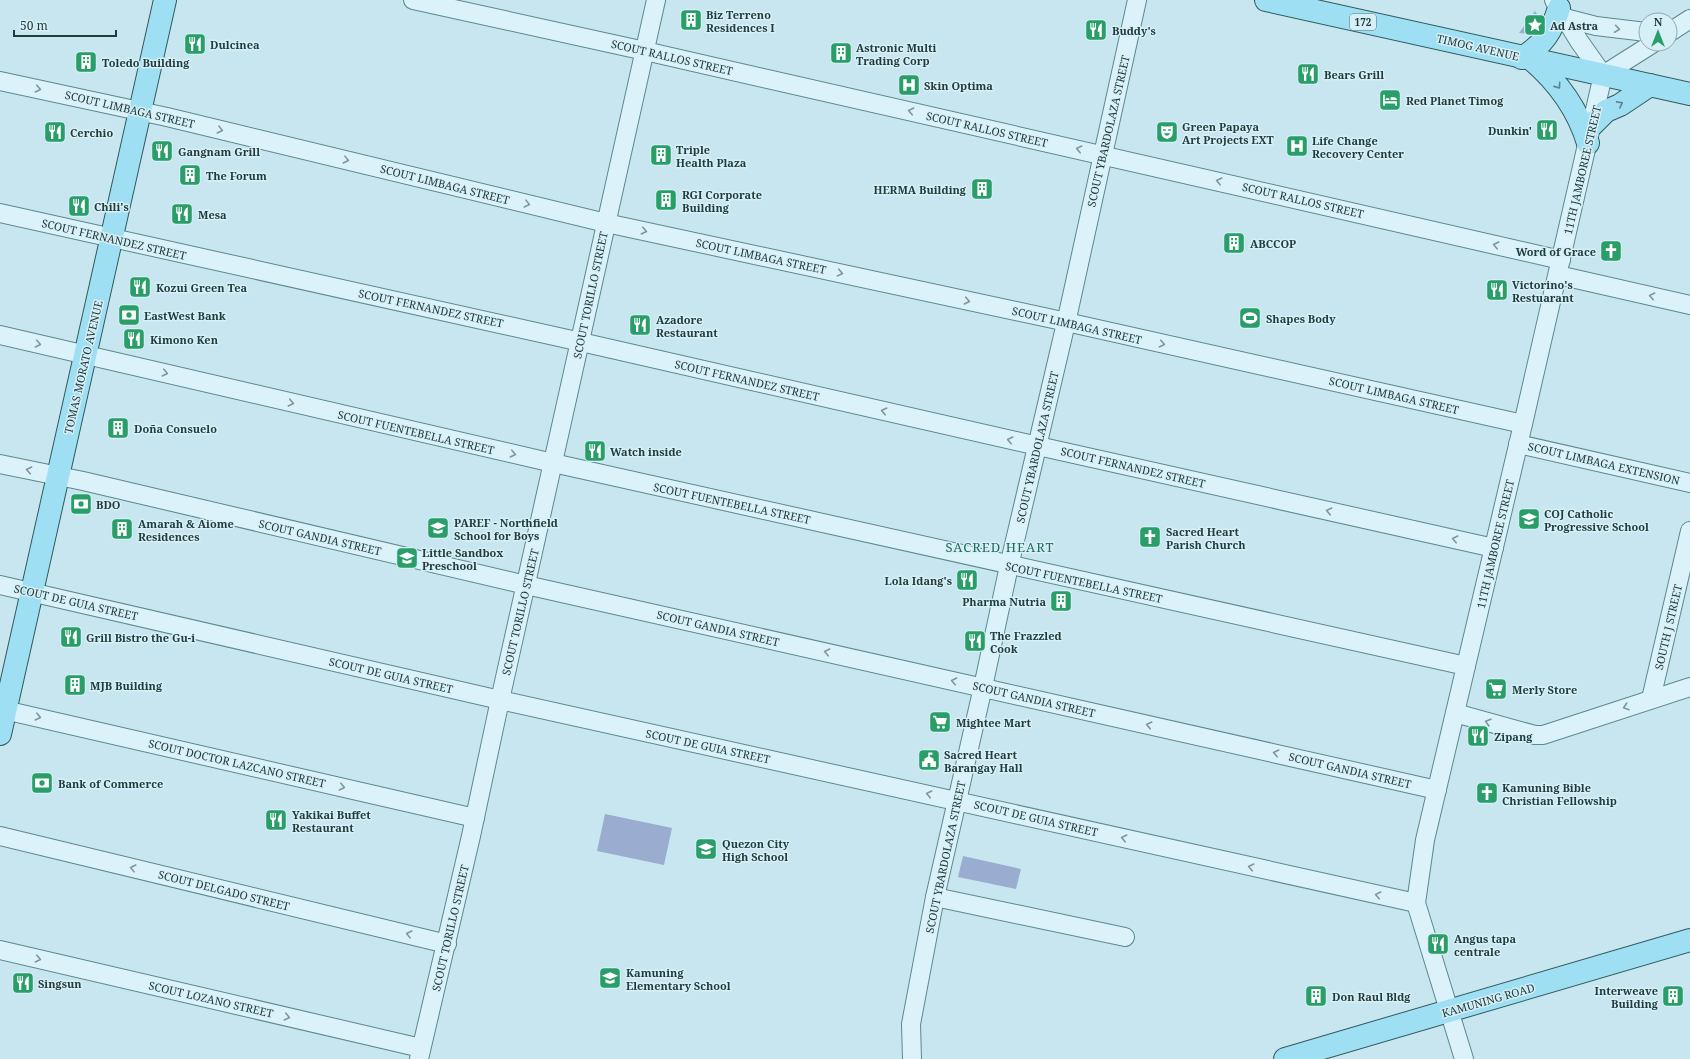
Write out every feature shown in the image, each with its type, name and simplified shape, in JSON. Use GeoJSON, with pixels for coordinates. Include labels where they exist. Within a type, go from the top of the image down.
{"type":"FeatureCollection","features":[{"type":"Feature","properties":{"kind":"main road","name":"TOMAS MORATO AVENUE"},"geometry":{"type":"LineString","coordinates":[[0,734],[3,709],[32,591],[165,0]]}},
{"type":"Feature","properties":{"kind":"main road","name":"TIMOG AVENUE"},"geometry":{"type":"LineString","coordinates":[[1266,0],[1690,94]]}},
{"type":"Feature","properties":{"kind":"main road"},"geometry":{"type":"LineString","coordinates":[[1559,9],[1546,38],[1526,58],[1551,77],[1566,98],[1584,131],[1590,134],[1606,111],[1620,105],[1650,85]]}},
{"type":"Feature","properties":{"kind":"main road","name":"KAMUNING ROAD"},"geometry":{"type":"LineString","coordinates":[[1285,1059],[1690,940]]}},
{"type":"Feature","properties":{"kind":"street","name":"SCOUT RALLOS STREET"},"geometry":{"type":"LineString","coordinates":[[413,0],[1102,155],[1560,267],[1690,305]]}},
{"type":"Feature","properties":{"kind":"street","name":"SCOUT TORILLO STREET"},"geometry":{"type":"LineString","coordinates":[[420,1054],[447,944],[656,0]]}},
{"type":"Feature","properties":{"kind":"street","name":"SCOUT YBARDOLAZA STREET"},"geometry":{"type":"LineString","coordinates":[[912,1059],[911,1024],[935,897],[984,687],[1009,566],[1066,323],[1137,0]]}},
{"type":"Feature","properties":{"kind":"street"},"geometry":{"type":"LineString","coordinates":[[1559,9],[1596,26],[1638,31]]}},
{"type":"Feature","properties":{"kind":"street"},"geometry":{"type":"LineString","coordinates":[[1559,9],[1603,75],[1639,52]]}},
{"type":"Feature","properties":{"kind":"street"},"geometry":{"type":"LineString","coordinates":[[1678,27],[1690,19]]}},
{"type":"Feature","properties":{"kind":"street","name":"11TH JAMBOREE STREET"},"geometry":{"type":"LineString","coordinates":[[1464,1059],[1416,904],[1425,840],[1560,267],[1603,75]]}},
{"type":"Feature","properties":{"kind":"street","name":"SCOUT LIMBAGA STREET"},"geometry":{"type":"LineString","coordinates":[[0,81],[139,111],[606,223],[1523,424]]}},
{"type":"Feature","properties":{"kind":"street","name":"SCOUT FERNANDEZ STREET"},"geometry":{"type":"LineString","coordinates":[[0,213],[581,342],[1494,548]]}},
{"type":"Feature","properties":{"kind":"street","name":"SCOUT FUENTEBELLA STREET"},"geometry":{"type":"LineString","coordinates":[[0,336],[85,354],[553,463],[1009,566],[1466,666]]}},
{"type":"Feature","properties":{"kind":"street","name":"SCOUT LIMBAGA EXTENSION"},"geometry":{"type":"LineString","coordinates":[[1518,444],[1690,483]]}},
{"type":"Feature","properties":{"kind":"street","name":"SCOUT GANDIA STREET"},"geometry":{"type":"LineString","coordinates":[[0,464],[58,476],[526,585],[1437,790]]}},
{"type":"Feature","properties":{"kind":"street","name":"SOUTH J STREET"},"geometry":{"type":"LineString","coordinates":[[1651,699],[1690,531]]}},
{"type":"Feature","properties":{"kind":"street","name":"SCOUT DE GUIA STREET"},"geometry":{"type":"LineString","coordinates":[[0,585],[32,591],[500,700],[1416,904]]}},
{"type":"Feature","properties":{"kind":"street"},"geometry":{"type":"LineString","coordinates":[[1455,712],[1535,735],[1543,735],[1690,687]]}},
{"type":"Feature","properties":{"kind":"street","name":"SCOUT DOCTOR LAZCANO STREET"},"geometry":{"type":"LineString","coordinates":[[3,709],[475,818]]}},
{"type":"Feature","properties":{"kind":"street","name":"SCOUT DELGADO STREET"},"geometry":{"type":"LineString","coordinates":[[0,836],[447,944]]}},
{"type":"Feature","properties":{"kind":"street"},"geometry":{"type":"LineString","coordinates":[[935,897],[1125,937]]}},
{"type":"Feature","properties":{"kind":"street","name":"SCOUT LOZANO STREET"},"geometry":{"type":"LineString","coordinates":[[0,950],[420,1054]]}},
{"type":"Feature","properties":{"kind":"shaded area"},"geometry":{"type":"Polygon","coordinates":[[[1535,11],[1544,25],[1537,34],[1519,33],[1535,11]]]}},
{"type":"Feature","properties":{"kind":"shaded area"},"geometry":{"type":"Polygon","coordinates":[[[605,814],[672,828],[664,865],[597,851],[605,814]]]}},
{"type":"Feature","properties":{"kind":"shaded area"},"geometry":{"type":"Polygon","coordinates":[[[963,856],[1021,869],[1016,889],[958,877],[963,856]]]}},
{"type":"Feature","properties":{"kind":"place","name":"Biz Terreno Residences I"},"geometry":{"type":"Point","coordinates":[691,20]}},
{"type":"Feature","properties":{"kind":"place","name":"Ad Astra"},"geometry":{"type":"Point","coordinates":[1535,25]}},
{"type":"Feature","properties":{"kind":"place","name":"Buddy's"},"geometry":{"type":"Point","coordinates":[1096,30]}},
{"type":"Feature","properties":{"kind":"place","name":"Dulcinea"},"geometry":{"type":"Point","coordinates":[195,44]}},
{"type":"Feature","properties":{"kind":"place","name":"Astronic Multi Trading Corp"},"geometry":{"type":"Point","coordinates":[841,53]}},
{"type":"Feature","properties":{"kind":"place","name":"Toledo Building"},"geometry":{"type":"Point","coordinates":[86,62]}},
{"type":"Feature","properties":{"kind":"place","name":"Bears Grill"},"geometry":{"type":"Point","coordinates":[1308,74]}},
{"type":"Feature","properties":{"kind":"place","name":"Skin Optima"},"geometry":{"type":"Point","coordinates":[909,85]}},
{"type":"Feature","properties":{"kind":"place","name":"Red Planet Timog"},"geometry":{"type":"Point","coordinates":[1390,100]}},
{"type":"Feature","properties":{"kind":"place","name":"Dunkin'"},"geometry":{"type":"Point","coordinates":[1547,130]}},
{"type":"Feature","properties":{"kind":"place","name":"Cerchio"},"geometry":{"type":"Point","coordinates":[55,132]}},
{"type":"Feature","properties":{"kind":"place","name":"Green Papaya Art Projects EXT"},"geometry":{"type":"Point","coordinates":[1167,132]}},
{"type":"Feature","properties":{"kind":"place","name":"Life Change Recovery Center"},"geometry":{"type":"Point","coordinates":[1297,146]}},
{"type":"Feature","properties":{"kind":"place","name":"Gangnam Grill"},"geometry":{"type":"Point","coordinates":[162,151]}},
{"type":"Feature","properties":{"kind":"place","name":"Triple Health Plaza"},"geometry":{"type":"Point","coordinates":[661,155]}},
{"type":"Feature","properties":{"kind":"place","name":"The Forum"},"geometry":{"type":"Point","coordinates":[190,175]}},
{"type":"Feature","properties":{"kind":"place","name":"HERMA Building"},"geometry":{"type":"Point","coordinates":[982,189]}},
{"type":"Feature","properties":{"kind":"place","name":"RGI Corporate Building"},"geometry":{"type":"Point","coordinates":[666,200]}},
{"type":"Feature","properties":{"kind":"place","name":"Chili's"},"geometry":{"type":"Point","coordinates":[79,206]}},
{"type":"Feature","properties":{"kind":"place","name":"Mesa"},"geometry":{"type":"Point","coordinates":[182,214]}},
{"type":"Feature","properties":{"kind":"place","name":"ABCCOP"},"geometry":{"type":"Point","coordinates":[1234,243]}},
{"type":"Feature","properties":{"kind":"place","name":"Word of Grace"},"geometry":{"type":"Point","coordinates":[1611,251]}},
{"type":"Feature","properties":{"kind":"place","name":"Kozui Green Tea"},"geometry":{"type":"Point","coordinates":[140,287]}},
{"type":"Feature","properties":{"kind":"place","name":"Victorino's Restuarant"},"geometry":{"type":"Point","coordinates":[1497,290]}},
{"type":"Feature","properties":{"kind":"place","name":"EastWest Bank"},"geometry":{"type":"Point","coordinates":[129,315]}},
{"type":"Feature","properties":{"kind":"place","name":"Shapes Body"},"geometry":{"type":"Point","coordinates":[1250,318]}},
{"type":"Feature","properties":{"kind":"place","name":"Azadore Restaurant"},"geometry":{"type":"Point","coordinates":[640,325]}},
{"type":"Feature","properties":{"kind":"place","name":"Kimono Ken"},"geometry":{"type":"Point","coordinates":[134,339]}},
{"type":"Feature","properties":{"kind":"place","name":"Doña Consuelo"},"geometry":{"type":"Point","coordinates":[118,428]}},
{"type":"Feature","properties":{"kind":"place","name":"Watch inside"},"geometry":{"type":"Point","coordinates":[595,451]}},
{"type":"Feature","properties":{"kind":"place","name":"BDO"},"geometry":{"type":"Point","coordinates":[81,504]}},
{"type":"Feature","properties":{"kind":"place","name":"COJ Catholic Progressive School"},"geometry":{"type":"Point","coordinates":[1529,519]}},
{"type":"Feature","properties":{"kind":"place","name":"PAREF - Northfield School for Boys"},"geometry":{"type":"Point","coordinates":[438,528]}},
{"type":"Feature","properties":{"kind":"place","name":"Amarah & Aiome Residences"},"geometry":{"type":"Point","coordinates":[122,529]}},
{"type":"Feature","properties":{"kind":"place","name":"Sacred Heart Parish Church"},"geometry":{"type":"Point","coordinates":[1150,537]}},
{"type":"Feature","properties":{"kind":"place","name":"Little Sandbox Preschool"},"geometry":{"type":"Point","coordinates":[407,558]}},
{"type":"Feature","properties":{"kind":"place","name":"Lola Idang's"},"geometry":{"type":"Point","coordinates":[967,580]}},
{"type":"Feature","properties":{"kind":"place","name":"Pharma Nutria"},"geometry":{"type":"Point","coordinates":[1061,601]}},
{"type":"Feature","properties":{"kind":"place","name":"Grill Bistro the Gu-i"},"geometry":{"type":"Point","coordinates":[71,637]}},
{"type":"Feature","properties":{"kind":"place","name":"The Frazzled Cook"},"geometry":{"type":"Point","coordinates":[975,641]}},
{"type":"Feature","properties":{"kind":"place","name":"MJB Building"},"geometry":{"type":"Point","coordinates":[75,685]}},
{"type":"Feature","properties":{"kind":"place","name":"Merly Store"},"geometry":{"type":"Point","coordinates":[1496,689]}},
{"type":"Feature","properties":{"kind":"place","name":"Mightee Mart"},"geometry":{"type":"Point","coordinates":[940,722]}},
{"type":"Feature","properties":{"kind":"place","name":"Zipang"},"geometry":{"type":"Point","coordinates":[1478,736]}},
{"type":"Feature","properties":{"kind":"place","name":"Sacred Heart Barangay Hall"},"geometry":{"type":"Point","coordinates":[929,760]}},
{"type":"Feature","properties":{"kind":"place","name":"Bank of Commerce"},"geometry":{"type":"Point","coordinates":[42,783]}},
{"type":"Feature","properties":{"kind":"place","name":"Kamuning Bible Christian Fellowship"},"geometry":{"type":"Point","coordinates":[1487,793]}},
{"type":"Feature","properties":{"kind":"place","name":"Yakikai Buffet Restaurant"},"geometry":{"type":"Point","coordinates":[276,820]}},
{"type":"Feature","properties":{"kind":"place","name":"Quezon City High School"},"geometry":{"type":"Point","coordinates":[706,849]}},
{"type":"Feature","properties":{"kind":"place","name":"Angus tapa centrale"},"geometry":{"type":"Point","coordinates":[1438,944]}},
{"type":"Feature","properties":{"kind":"place","name":"Kamuning Elementary School"},"geometry":{"type":"Point","coordinates":[610,978]}},
{"type":"Feature","properties":{"kind":"place","name":"Singsun"},"geometry":{"type":"Point","coordinates":[23,983]}},
{"type":"Feature","properties":{"kind":"place","name":"Don Raul Bldg"},"geometry":{"type":"Point","coordinates":[1316,996]}},
{"type":"Feature","properties":{"kind":"place","name":"Interweave Building"},"geometry":{"type":"Point","coordinates":[1673,996]}},
{"type":"Feature","properties":{"kind":"district","name":"SACRED HEART"},"geometry":{"type":"Point","coordinates":[1000,547]}}]}
